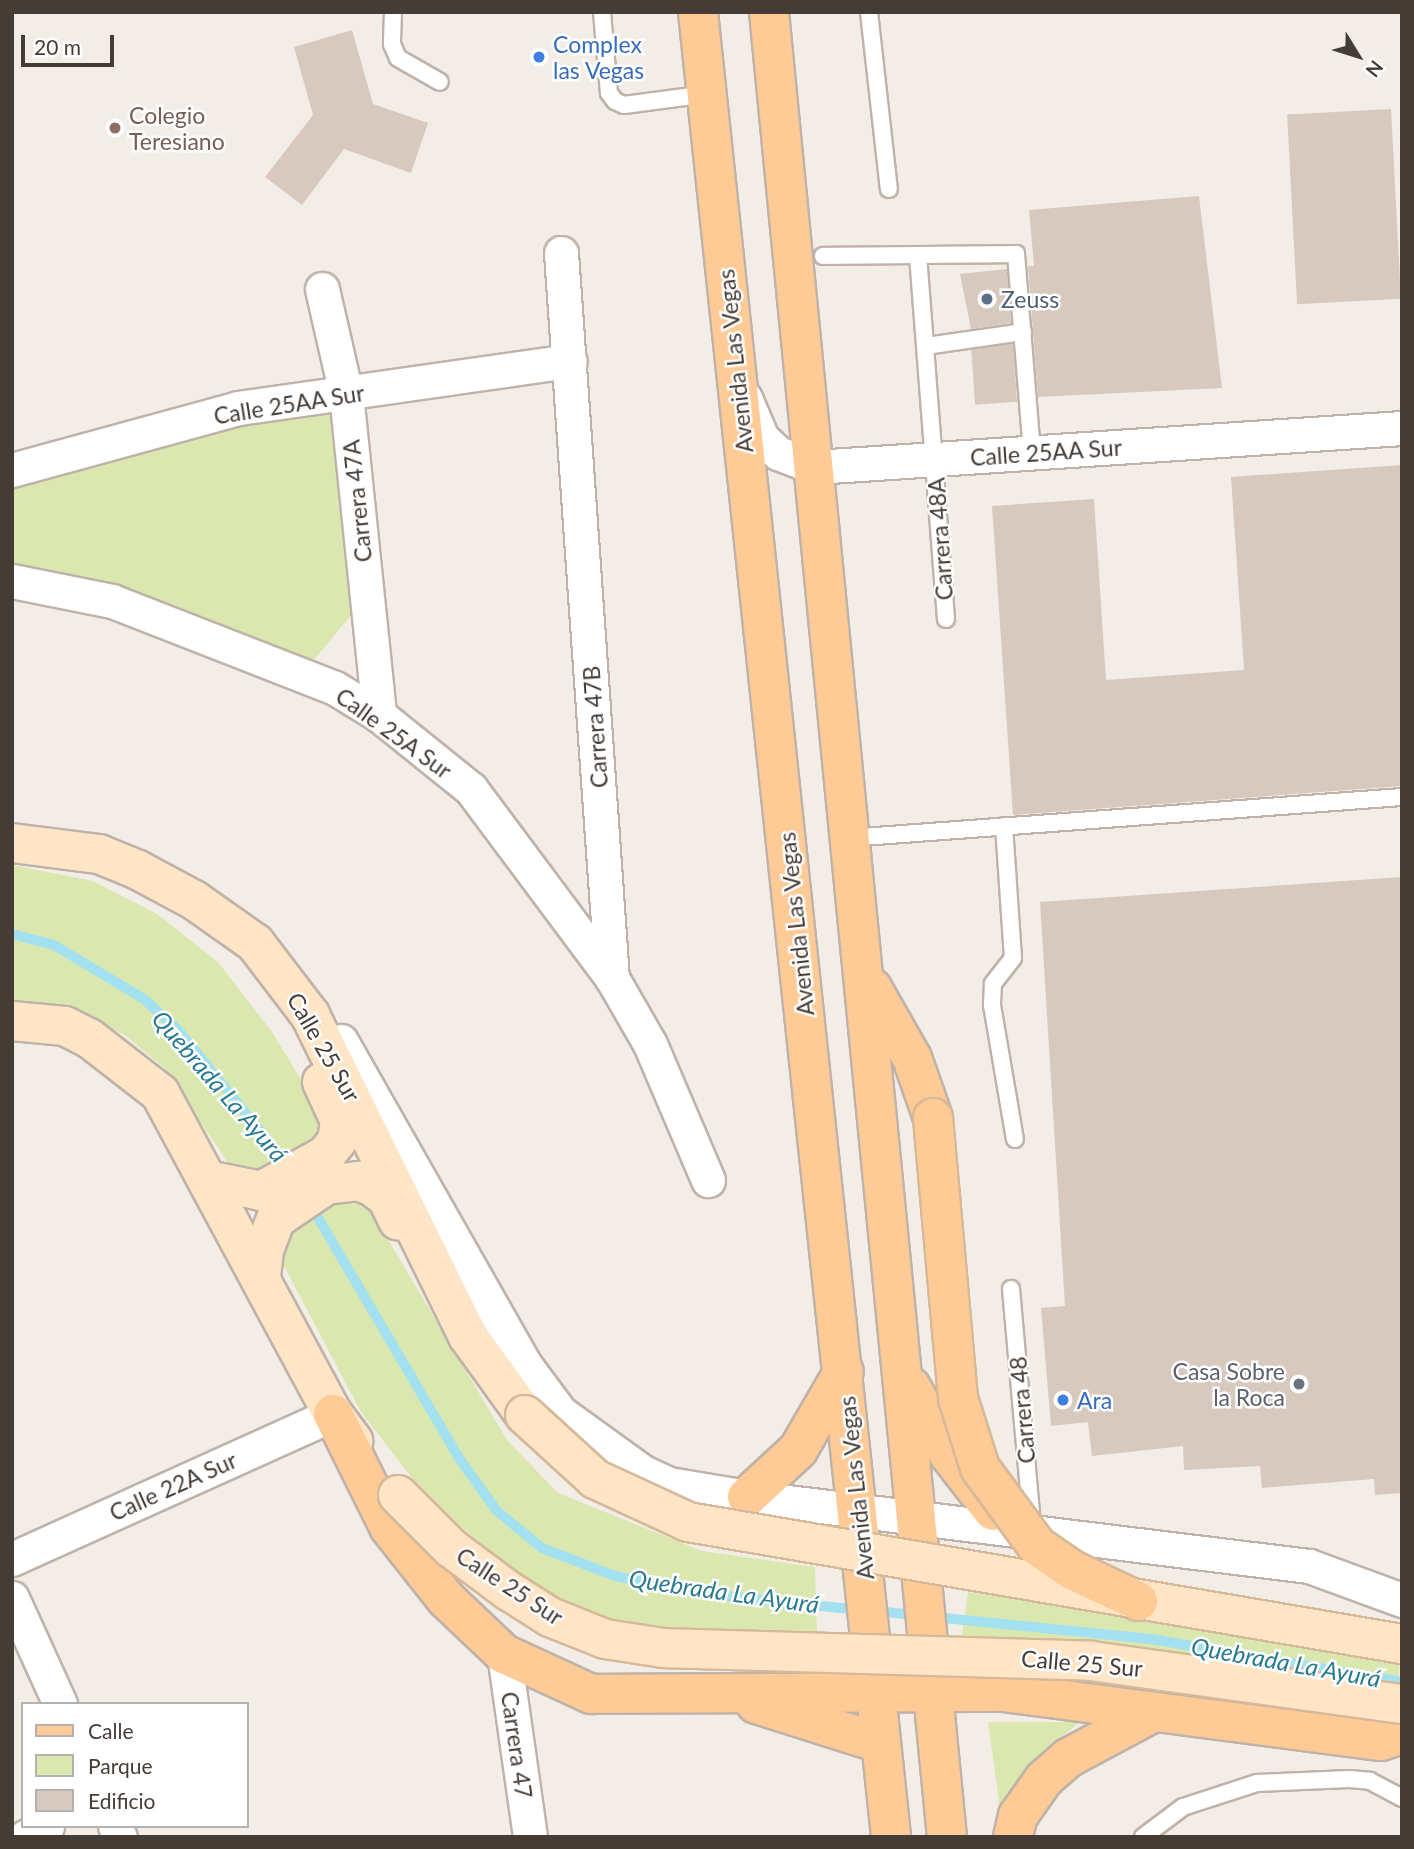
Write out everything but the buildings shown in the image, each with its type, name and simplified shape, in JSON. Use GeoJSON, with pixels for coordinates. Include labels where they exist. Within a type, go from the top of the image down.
{"type":"FeatureCollection","features":[{"type":"Feature","properties":{"kind":"main road","name":"Avenida Las Vegas"},"geometry":{"type":"LineString","coordinates":[[698,12],[844,1371],[891,1837]]}},
{"type":"Feature","properties":{"kind":"main road"},"geometry":{"type":"LineString","coordinates":[[769,12],[904,1372],[926,1639],[947,1837]]}},
{"type":"Feature","properties":{"kind":"main road","name":"Calle 25 Sur"},"geometry":{"type":"LineString","coordinates":[[12,843],[99,854],[194,900],[255,943],[310,1015],[467,1336],[525,1415],[595,1479],[688,1522],[1402,1644]]}},
{"type":"Feature","properties":{"kind":"main road"},"geometry":{"type":"LineString","coordinates":[[99,854],[189,914],[267,993],[339,1112],[337,1141],[320,1174],[282,1197],[268,1234],[261,1278]]}},
{"type":"Feature","properties":{"kind":"main road"},"geometry":{"type":"LineString","coordinates":[[865,977],[912,1058],[933,1118],[958,1398],[980,1468],[1037,1546],[1072,1570],[1138,1601]]}},
{"type":"Feature","properties":{"kind":"main road","name":"Calle 25 Sur"},"geometry":{"type":"LineString","coordinates":[[12,1021],[65,1026],[137,1071],[160,1093],[333,1414],[398,1495],[451,1548],[509,1591],[550,1617],[619,1642],[663,1648],[1091,1661],[1402,1704]]}},
{"type":"Feature","properties":{"kind":"main road"},"geometry":{"type":"LineString","coordinates":[[320,1174],[358,1181],[387,1198],[443,1313],[525,1415]]}},
{"type":"Feature","properties":{"kind":"main road"},"geometry":{"type":"LineString","coordinates":[[208,1180],[245,1191],[282,1197]]}},
{"type":"Feature","properties":{"kind":"main road"},"geometry":{"type":"LineString","coordinates":[[747,1497],[798,1450],[844,1371]]}},
{"type":"Feature","properties":{"kind":"main road"},"geometry":{"type":"LineString","coordinates":[[904,1372],[948,1452],[1021,1530]]}},
{"type":"Feature","properties":{"kind":"main road"},"geometry":{"type":"LineString","coordinates":[[333,1414],[389,1527],[418,1567],[504,1654],[591,1694],[1037,1694],[1154,1712],[1395,1738]]}},
{"type":"Feature","properties":{"kind":"main road"},"geometry":{"type":"LineString","coordinates":[[725,1694],[880,1743]]}},
{"type":"Feature","properties":{"kind":"main road"},"geometry":{"type":"LineString","coordinates":[[1013,1837],[1018,1816],[1044,1779],[1068,1758],[1154,1712]]}},
{"type":"Feature","properties":{"kind":"street","name":"Carrera 47B"},"geometry":{"type":"LineString","coordinates":[[561,253],[612,978],[650,1044],[708,1180]]}},
{"type":"Feature","properties":{"kind":"street","name":"Carrera 47A"},"geometry":{"type":"LineString","coordinates":[[322,289],[346,394],[379,715]]}},
{"type":"Feature","properties":{"kind":"street","name":"Calle 25AA Sur"},"geometry":{"type":"LineString","coordinates":[[12,470],[238,408],[570,361]]}},
{"type":"Feature","properties":{"kind":"street","name":"Calle 25AA Sur"},"geometry":{"type":"LineString","coordinates":[[737,379],[762,438],[778,453],[815,467],[1402,428]]}},
{"type":"Feature","properties":{"kind":"street","name":"Calle 25A Sur"},"geometry":{"type":"LineString","coordinates":[[12,581],[124,605],[335,688],[379,715],[471,789],[612,978]]}},
{"type":"Feature","properties":{"kind":"street","name":"Calle 25 Sur"},"geometry":{"type":"LineString","coordinates":[[255,943],[295,977],[329,1021],[523,1362],[560,1412],[643,1472],[669,1484],[747,1497],[1309,1566],[1402,1600]]}},
{"type":"Feature","properties":{"kind":"street","name":"Calle 22A Sur"},"geometry":{"type":"LineString","coordinates":[[12,1559],[333,1414]]}},
{"type":"Feature","properties":{"kind":"street"},"geometry":{"type":"LineString","coordinates":[[12,1598],[59,1702]]}},
{"type":"Feature","properties":{"kind":"street","name":"Carrera 47"},"geometry":{"type":"LineString","coordinates":[[504,1654],[530,1837]]}},
{"type":"Feature","properties":{"kind":"street"},"geometry":{"type":"LineString","coordinates":[[26,1837],[43,1828]]}},
{"type":"Feature","properties":{"kind":"lane"},"geometry":{"type":"LineString","coordinates":[[393,12],[392,44],[398,58],[440,82]]}},
{"type":"Feature","properties":{"kind":"lane"},"geometry":{"type":"LineString","coordinates":[[602,12],[608,93],[615,101],[624,105],[707,94]]}},
{"type":"Feature","properties":{"kind":"lane"},"geometry":{"type":"LineString","coordinates":[[869,12],[889,190]]}},
{"type":"Feature","properties":{"kind":"lane"},"geometry":{"type":"LineString","coordinates":[[823,256],[1016,254],[1032,453]]}},
{"type":"Feature","properties":{"kind":"lane","name":"Carrera 48A"},"geometry":{"type":"LineString","coordinates":[[918,255],[946,619]]}},
{"type":"Feature","properties":{"kind":"lane"},"geometry":{"type":"LineString","coordinates":[[926,346],[1023,332]]}},
{"type":"Feature","properties":{"kind":"lane"},"geometry":{"type":"LineString","coordinates":[[849,838],[1402,797]]}},
{"type":"Feature","properties":{"kind":"lane"},"geometry":{"type":"LineString","coordinates":[[1004,826],[1013,958],[993,984],[992,1005],[1015,1139]]}},
{"type":"Feature","properties":{"kind":"lane","name":"Carrera 48"},"geometry":{"type":"LineString","coordinates":[[1011,1289],[1021,1530]]}},
{"type":"Feature","properties":{"kind":"lane"},"geometry":{"type":"LineString","coordinates":[[1143,1837],[1183,1807],[1258,1783],[1349,1779],[1370,1781],[1402,1798]]}},
{"type":"Feature","properties":{"kind":"green space"},"geometry":{"type":"Polygon","coordinates":[[[329,410],[353,613],[308,667],[12,570],[12,475],[235,417],[329,410]]]}},
{"type":"Feature","properties":{"kind":"green space"},"geometry":{"type":"Polygon","coordinates":[[[12,865],[93,881],[157,914],[218,962],[272,1032],[315,1102],[321,1119],[317,1139],[251,1175],[233,1170],[164,1068],[125,1035],[71,1010],[12,1000],[12,865]]]}},
{"type":"Feature","properties":{"kind":"green space"},"geometry":{"type":"Polygon","coordinates":[[[337,1199],[354,1200],[371,1211],[507,1440],[558,1493],[702,1551],[815,1567],[817,1635],[635,1630],[567,1606],[492,1555],[422,1491],[361,1412],[277,1253],[283,1236],[337,1199]]]}},
{"type":"Feature","properties":{"kind":"green space"},"geometry":{"type":"Polygon","coordinates":[[[968,1592],[1402,1653],[1395,1702],[961,1642],[968,1592]]]}},
{"type":"Feature","properties":{"kind":"green space"},"geometry":{"type":"Polygon","coordinates":[[[988,1722],[1080,1722],[1045,1750],[1000,1808],[988,1722]]]}},
{"type":"Feature","properties":{"kind":"waterway","name":"Quebrada La Ayurá"},"geometry":{"type":"LineString","coordinates":[[12,934],[54,945],[144,999],[178,1030],[289,1166]]}},
{"type":"Feature","properties":{"kind":"waterway","name":"Quebrada La Ayurá"},"geometry":{"type":"LineString","coordinates":[[310,1204],[459,1458],[497,1511],[542,1548],[615,1576],[705,1594],[860,1610]]}},
{"type":"Feature","properties":{"kind":"waterway","name":"Quebrada La Ayurá"},"geometry":{"type":"LineString","coordinates":[[875,1611],[916,1615]]}},
{"type":"Feature","properties":{"kind":"waterway","name":"Quebrada La Ayurá"},"geometry":{"type":"LineString","coordinates":[[934,1617],[1151,1639],[1402,1682]]}},
{"type":"Feature","properties":{"kind":"place","name":"Complex las Vegas"},"geometry":{"type":"Point","coordinates":[539,57]}},
{"type":"Feature","properties":{"kind":"place","name":"Colegio Teresiano"},"geometry":{"type":"Point","coordinates":[115,128]}},
{"type":"Feature","properties":{"kind":"place","name":"Zeuss"},"geometry":{"type":"Point","coordinates":[987,299]}},
{"type":"Feature","properties":{"kind":"place","name":"Casa Sobre la Roca"},"geometry":{"type":"Point","coordinates":[1299,1384]}},
{"type":"Feature","properties":{"kind":"place","name":"Ara"},"geometry":{"type":"Point","coordinates":[1063,1400]}}]}
